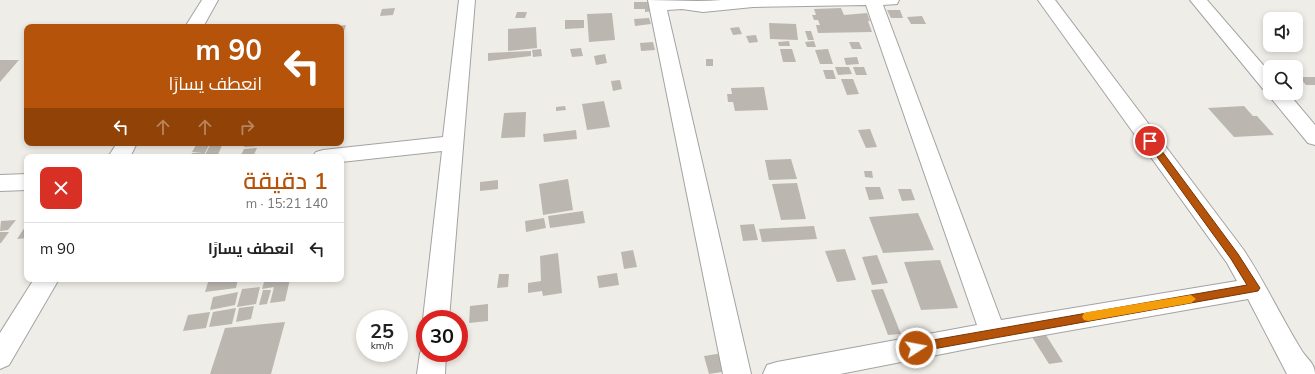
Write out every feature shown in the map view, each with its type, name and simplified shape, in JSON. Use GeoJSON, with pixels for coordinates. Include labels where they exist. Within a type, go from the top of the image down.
{"type":"FeatureCollection","features":[{"type":"Feature","properties":{"kind":"street"},"geometry":{"type":"LineString","coordinates":[[196,24],[210,0]]}},
{"type":"Feature","properties":{"kind":"street"},"geometry":{"type":"LineString","coordinates":[[437,310],[467,0]]}},
{"type":"Feature","properties":{"kind":"street"},"geometry":{"type":"LineString","coordinates":[[873,0],[993,333]]}},
{"type":"Feature","properties":{"kind":"street"},"geometry":{"type":"LineString","coordinates":[[737,374],[657,3],[703,7],[753,2],[891,0]]}},
{"type":"Feature","properties":{"kind":"street"},"geometry":{"type":"LineString","coordinates":[[1046,0],[1235,256],[1255,288],[1293,361],[1304,374]]}},
{"type":"Feature","properties":{"kind":"street"},"geometry":{"type":"LineString","coordinates":[[1198,0],[1263,77]]}},
{"type":"Feature","properties":{"kind":"street"},"geometry":{"type":"LineString","coordinates":[[1283,100],[1315,138]]}},
{"type":"Feature","properties":{"kind":"street"},"geometry":{"type":"LineString","coordinates":[[344,155],[453,143]]}},
{"type":"Feature","properties":{"kind":"street"},"geometry":{"type":"LineString","coordinates":[[0,183],[24,182]]}},
{"type":"Feature","properties":{"kind":"street"},"geometry":{"type":"LineString","coordinates":[[0,357],[44,282]]}},
{"type":"Feature","properties":{"kind":"street"},"geometry":{"type":"LineString","coordinates":[[777,374],[993,333],[1255,288]]}},
{"type":"Feature","properties":{"kind":"street"},"geometry":{"type":"LineString","coordinates":[[431,374],[432,362]]}},
{"type":"Feature","properties":{"kind":"building"},"geometry":{"type":"Polygon","coordinates":[[[634,2],[653,2],[654,11],[645,12],[645,9],[634,9],[634,2]]]}},
{"type":"Feature","properties":{"kind":"building"},"geometry":{"type":"Polygon","coordinates":[[[395,8],[393,15],[380,16],[382,9],[395,8]]]}},
{"type":"Feature","properties":{"kind":"building"},"geometry":{"type":"Polygon","coordinates":[[[841,8],[844,15],[867,13],[872,32],[818,33],[816,25],[820,25],[818,20],[814,20],[812,15],[816,15],[814,9],[841,8]]]}},
{"type":"Feature","properties":{"kind":"building"},"geometry":{"type":"Polygon","coordinates":[[[887,10],[900,10],[903,18],[891,18],[887,10]]]}},
{"type":"Feature","properties":{"kind":"building"},"geometry":{"type":"Polygon","coordinates":[[[517,12],[527,12],[525,18],[515,18],[517,12]]]}},
{"type":"Feature","properties":{"kind":"building"},"geometry":{"type":"Polygon","coordinates":[[[612,13],[615,40],[589,42],[587,14],[612,13]]]}},
{"type":"Feature","properties":{"kind":"building"},"geometry":{"type":"Polygon","coordinates":[[[922,16],[926,24],[911,24],[907,17],[922,16]]]}},
{"type":"Feature","properties":{"kind":"building"},"geometry":{"type":"Polygon","coordinates":[[[649,18],[651,24],[635,26],[634,19],[649,18]]]}},
{"type":"Feature","properties":{"kind":"building"},"geometry":{"type":"Polygon","coordinates":[[[565,20],[584,20],[584,28],[565,29],[565,20]]]}},
{"type":"Feature","properties":{"kind":"building"},"geometry":{"type":"Polygon","coordinates":[[[769,23],[796,24],[798,40],[770,39],[769,23]]]}},
{"type":"Feature","properties":{"kind":"building"},"geometry":{"type":"Polygon","coordinates":[[[536,27],[537,48],[508,51],[508,29],[536,27]]]}},
{"type":"Feature","properties":{"kind":"building"},"geometry":{"type":"Polygon","coordinates":[[[739,27],[742,34],[733,35],[730,28],[739,27]]]}},
{"type":"Feature","properties":{"kind":"building"},"geometry":{"type":"Polygon","coordinates":[[[805,31],[811,31],[814,40],[808,40],[805,31]]]}},
{"type":"Feature","properties":{"kind":"building"},"geometry":{"type":"Polygon","coordinates":[[[756,35],[758,42],[749,43],[746,36],[756,35]]]}},
{"type":"Feature","properties":{"kind":"building"},"geometry":{"type":"Polygon","coordinates":[[[789,41],[790,46],[779,46],[778,42],[789,41]]]}},
{"type":"Feature","properties":{"kind":"building"},"geometry":{"type":"Polygon","coordinates":[[[814,41],[816,47],[807,47],[805,42],[814,41]]]}},
{"type":"Feature","properties":{"kind":"building"},"geometry":{"type":"Polygon","coordinates":[[[653,42],[655,50],[641,51],[640,43],[653,42]]]}},
{"type":"Feature","properties":{"kind":"building"},"geometry":{"type":"Polygon","coordinates":[[[849,42],[859,42],[862,49],[852,49],[849,42]]]}},
{"type":"Feature","properties":{"kind":"building"},"geometry":{"type":"Polygon","coordinates":[[[581,48],[583,56],[572,57],[570,49],[581,48]]]}},
{"type":"Feature","properties":{"kind":"building"},"geometry":{"type":"Polygon","coordinates":[[[541,49],[542,56],[533,57],[532,50],[541,49]]]}},
{"type":"Feature","properties":{"kind":"building"},"geometry":{"type":"Polygon","coordinates":[[[780,49],[792,49],[796,62],[783,62],[780,49]]]}},
{"type":"Feature","properties":{"kind":"building"},"geometry":{"type":"Polygon","coordinates":[[[828,49],[833,64],[820,64],[815,50],[828,49]]]}},
{"type":"Feature","properties":{"kind":"building"},"geometry":{"type":"Polygon","coordinates":[[[531,51],[531,56],[488,61],[488,53],[531,51]]]}},
{"type":"Feature","properties":{"kind":"building"},"geometry":{"type":"Polygon","coordinates":[[[605,54],[607,63],[596,65],[594,56],[605,54]]]}},
{"type":"Feature","properties":{"kind":"building"},"geometry":{"type":"Polygon","coordinates":[[[857,57],[859,64],[846,65],[844,58],[857,57]]]}},
{"type":"Feature","properties":{"kind":"building"},"geometry":{"type":"Polygon","coordinates":[[[706,59],[713,59],[713,66],[706,66],[706,59]]]}},
{"type":"Feature","properties":{"kind":"building"},"geometry":{"type":"Polygon","coordinates":[[[0,60],[19,60],[0,82],[0,60]]]}},
{"type":"Feature","properties":{"kind":"building"},"geometry":{"type":"Polygon","coordinates":[[[835,67],[849,67],[852,74],[838,75],[835,67]]]}},
{"type":"Feature","properties":{"kind":"building"},"geometry":{"type":"Polygon","coordinates":[[[853,67],[864,67],[867,75],[856,75],[853,67]]]}},
{"type":"Feature","properties":{"kind":"building"},"geometry":{"type":"Polygon","coordinates":[[[823,70],[833,70],[836,79],[826,79],[823,70]]]}},
{"type":"Feature","properties":{"kind":"building"},"geometry":{"type":"Polygon","coordinates":[[[1303,77],[1315,77],[1315,85],[1306,85],[1303,82],[1303,77]]]}},
{"type":"Feature","properties":{"kind":"building"},"geometry":{"type":"Polygon","coordinates":[[[841,79],[853,79],[859,94],[847,95],[841,79]]]}},
{"type":"Feature","properties":{"kind":"building"},"geometry":{"type":"Polygon","coordinates":[[[620,80],[622,89],[613,91],[611,81],[620,80]]]}},
{"type":"Feature","properties":{"kind":"building"},"geometry":{"type":"Polygon","coordinates":[[[764,87],[768,110],[735,111],[733,102],[728,102],[727,94],[732,94],[731,88],[764,87]]]}},
{"type":"Feature","properties":{"kind":"building"},"geometry":{"type":"Polygon","coordinates":[[[604,101],[610,127],[587,130],[582,104],[604,101]]]}},
{"type":"Feature","properties":{"kind":"building"},"geometry":{"type":"Polygon","coordinates":[[[565,106],[566,110],[556,111],[556,107],[565,106]]]}},
{"type":"Feature","properties":{"kind":"building"},"geometry":{"type":"Polygon","coordinates":[[[1244,106],[1253,116],[1257,116],[1274,135],[1234,137],[1208,108],[1244,106]]]}},
{"type":"Feature","properties":{"kind":"building"},"geometry":{"type":"Polygon","coordinates":[[[526,112],[525,137],[501,138],[504,113],[526,112]]]}},
{"type":"Feature","properties":{"kind":"building"},"geometry":{"type":"Polygon","coordinates":[[[870,129],[877,147],[866,148],[858,130],[870,129]]]}},
{"type":"Feature","properties":{"kind":"building"},"geometry":{"type":"Polygon","coordinates":[[[576,130],[577,139],[544,142],[543,134],[576,130]]]}},
{"type":"Feature","properties":{"kind":"building"},"geometry":{"type":"Polygon","coordinates":[[[195,146],[208,146],[204,154],[192,154],[203,153],[192,152],[195,146]]]}},
{"type":"Feature","properties":{"kind":"building"},"geometry":{"type":"Polygon","coordinates":[[[210,146],[222,146],[218,154],[206,154],[210,146]]]}},
{"type":"Feature","properties":{"kind":"building"},"geometry":{"type":"Polygon","coordinates":[[[257,148],[254,154],[242,154],[244,149],[257,148]]]}},
{"type":"Feature","properties":{"kind":"building"},"geometry":{"type":"Polygon","coordinates":[[[791,159],[797,179],[769,180],[765,160],[791,159]]]}},
{"type":"Feature","properties":{"kind":"building"},"geometry":{"type":"Polygon","coordinates":[[[864,171],[872,171],[873,178],[865,177],[864,171]]]}},
{"type":"Feature","properties":{"kind":"building"},"geometry":{"type":"Polygon","coordinates":[[[568,179],[573,210],[543,215],[539,184],[568,179]]]}},
{"type":"Feature","properties":{"kind":"building"},"geometry":{"type":"Polygon","coordinates":[[[498,180],[498,189],[480,191],[480,182],[498,180]]]}},
{"type":"Feature","properties":{"kind":"building"},"geometry":{"type":"Polygon","coordinates":[[[797,183],[806,219],[781,220],[772,184],[797,183]]]}},
{"type":"Feature","properties":{"kind":"building"},"geometry":{"type":"Polygon","coordinates":[[[865,187],[880,187],[884,199],[869,200],[865,187]]]}},
{"type":"Feature","properties":{"kind":"building"},"geometry":{"type":"Polygon","coordinates":[[[898,189],[911,189],[915,200],[902,201],[898,189]]]}},
{"type":"Feature","properties":{"kind":"building"},"geometry":{"type":"Polygon","coordinates":[[[583,211],[585,223],[550,228],[548,216],[583,211]]]}},
{"type":"Feature","properties":{"kind":"building"},"geometry":{"type":"Polygon","coordinates":[[[918,213],[934,250],[883,253],[869,217],[918,213]]]}},
{"type":"Feature","properties":{"kind":"building"},"geometry":{"type":"Polygon","coordinates":[[[544,218],[546,228],[526,232],[525,221],[544,218]]]}},
{"type":"Feature","properties":{"kind":"building"},"geometry":{"type":"Polygon","coordinates":[[[16,220],[8,230],[0,231],[1,221],[16,220]]]}},
{"type":"Feature","properties":{"kind":"building"},"geometry":{"type":"Polygon","coordinates":[[[754,224],[758,240],[743,241],[740,225],[754,224]]]}},
{"type":"Feature","properties":{"kind":"building"},"geometry":{"type":"Polygon","coordinates":[[[814,226],[817,239],[762,242],[759,229],[814,226]]]}},
{"type":"Feature","properties":{"kind":"building"},"geometry":{"type":"Polygon","coordinates":[[[24,228],[24,238],[17,239],[24,228]]]}},
{"type":"Feature","properties":{"kind":"building"},"geometry":{"type":"Polygon","coordinates":[[[0,232],[9,232],[1,243],[0,243],[0,232]]]}},
{"type":"Feature","properties":{"kind":"building"},"geometry":{"type":"Polygon","coordinates":[[[845,249],[856,280],[837,282],[825,251],[845,249]]]}},
{"type":"Feature","properties":{"kind":"building"},"geometry":{"type":"Polygon","coordinates":[[[633,250],[637,267],[624,269],[621,252],[633,250]]]}},
{"type":"Feature","properties":{"kind":"building"},"geometry":{"type":"Polygon","coordinates":[[[558,253],[562,293],[543,296],[542,291],[528,293],[528,283],[541,281],[540,256],[558,253]]]}},
{"type":"Feature","properties":{"kind":"building"},"geometry":{"type":"Polygon","coordinates":[[[877,255],[888,283],[872,285],[862,257],[877,255]]]}},
{"type":"Feature","properties":{"kind":"building"},"geometry":{"type":"Polygon","coordinates":[[[940,260],[958,308],[921,310],[904,262],[940,260]]]}},
{"type":"Feature","properties":{"kind":"building"},"geometry":{"type":"Polygon","coordinates":[[[617,273],[619,285],[599,288],[597,276],[617,273]]]}},
{"type":"Feature","properties":{"kind":"building"},"geometry":{"type":"Polygon","coordinates":[[[499,274],[509,274],[508,287],[497,288],[499,274]]]}},
{"type":"Feature","properties":{"kind":"building"},"geometry":{"type":"Polygon","coordinates":[[[208,282],[237,282],[236,288],[205,292],[208,282]]]}},
{"type":"Feature","properties":{"kind":"building"},"geometry":{"type":"Polygon","coordinates":[[[264,282],[289,282],[285,301],[270,303],[274,287],[262,289],[264,282]]]}},
{"type":"Feature","properties":{"kind":"building"},"geometry":{"type":"Polygon","coordinates":[[[260,287],[256,304],[237,307],[242,289],[260,287]]]}},
{"type":"Feature","properties":{"kind":"building"},"geometry":{"type":"Polygon","coordinates":[[[883,289],[901,334],[888,335],[871,290],[883,289]]]}},
{"type":"Feature","properties":{"kind":"building"},"geometry":{"type":"Polygon","coordinates":[[[263,290],[271,290],[267,304],[259,305],[263,290]]]}},
{"type":"Feature","properties":{"kind":"building"},"geometry":{"type":"Polygon","coordinates":[[[238,292],[235,305],[210,310],[213,297],[238,292]]]}},
{"type":"Feature","properties":{"kind":"building"},"geometry":{"type":"Polygon","coordinates":[[[488,304],[488,321],[469,323],[470,306],[488,304]]]}},
{"type":"Feature","properties":{"kind":"building"},"geometry":{"type":"Polygon","coordinates":[[[254,306],[251,319],[236,322],[239,308],[254,306]]]}},
{"type":"Feature","properties":{"kind":"building"},"geometry":{"type":"Polygon","coordinates":[[[236,308],[232,324],[209,327],[213,312],[236,308]]]}},
{"type":"Feature","properties":{"kind":"building"},"geometry":{"type":"Polygon","coordinates":[[[210,312],[206,328],[183,331],[188,315],[210,312]]]}},
{"type":"Feature","properties":{"kind":"building"},"geometry":{"type":"Polygon","coordinates":[[[285,322],[271,374],[210,374],[225,328],[285,322]]]}},
{"type":"Feature","properties":{"kind":"building"},"geometry":{"type":"Polygon","coordinates":[[[1046,335],[1063,362],[1049,364],[1032,337],[1046,335]]]}},
{"type":"Feature","properties":{"kind":"building"},"geometry":{"type":"Polygon","coordinates":[[[723,353],[728,371],[709,374],[704,356],[723,353]]]}},
{"type":"Feature","properties":{"kind":"slow traffic"},"geometry":{"type":"LineString","coordinates":[[1088,317],[1191,299]]}},
{"type":"Feature","properties":{"kind":"route"},"geometry":{"type":"LineString","coordinates":[[916,348],[993,333],[1255,288],[1235,256],[1150,141]]}}]}
